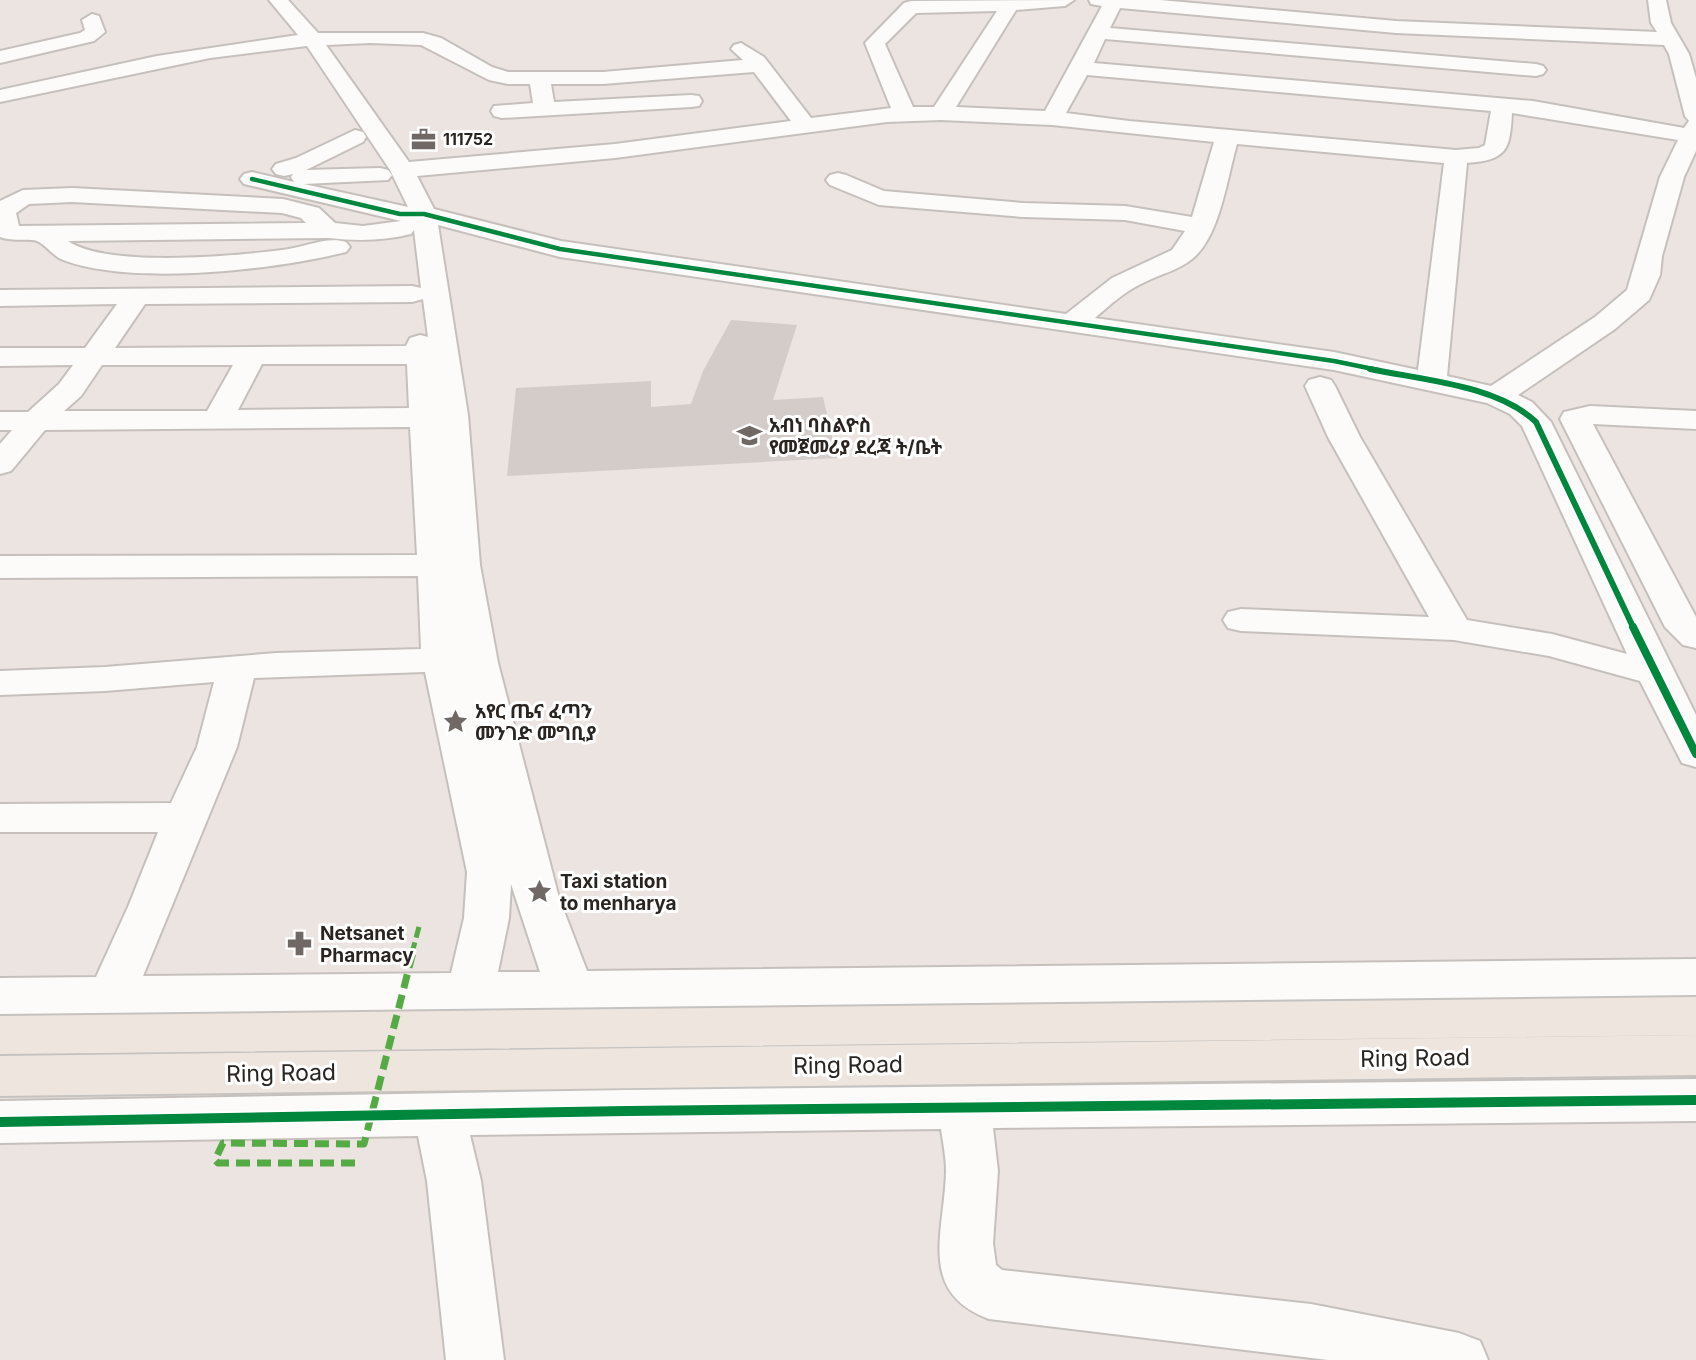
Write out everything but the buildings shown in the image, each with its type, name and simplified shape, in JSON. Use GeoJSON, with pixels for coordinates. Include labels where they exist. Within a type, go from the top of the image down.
{"type":"FeatureCollection","features":[{"type":"Feature","properties":{"kind":"highway","name":"Ring Road"},"geometry":{"type":"LineString","coordinates":[[0,1035],[1696,1016]]}},
{"type":"Feature","properties":{"kind":"highway","name":"Ring Road"},"geometry":{"type":"LineString","coordinates":[[0,1076],[1696,1055]]}},
{"type":"Feature","properties":{"kind":"street"},"geometry":{"type":"LineString","coordinates":[[262,0],[305,41],[355,137],[391,172]]}},
{"type":"Feature","properties":{"kind":"street"},"geometry":{"type":"LineString","coordinates":[[278,0],[391,172],[409,219],[479,663],[537,898],[570,990]]}},
{"type":"Feature","properties":{"kind":"street"},"geometry":{"type":"LineString","coordinates":[[904,114],[891,78],[877,55],[876,43],[911,7],[1010,5],[1065,0]]}},
{"type":"Feature","properties":{"kind":"street"},"geometry":{"type":"LineString","coordinates":[[1052,118],[1099,33],[1105,1],[1396,27],[1670,39]]}},
{"type":"Feature","properties":{"kind":"street"},"geometry":{"type":"LineString","coordinates":[[1497,396],[1605,323],[1639,294],[1647,275],[1649,256],[1672,177],[1694,126],[1679,54],[1661,23],[1658,4]]}},
{"type":"Feature","properties":{"kind":"street"},"geometry":{"type":"LineString","coordinates":[[941,113],[1010,5]]}},
{"type":"Feature","properties":{"kind":"street"},"geometry":{"type":"LineString","coordinates":[[8,56],[28,48],[92,34],[92,20]]}},
{"type":"Feature","properties":{"kind":"street"},"geometry":{"type":"LineString","coordinates":[[1394,96],[1396,27]]}},
{"type":"Feature","properties":{"kind":"street"},"geometry":{"type":"LineString","coordinates":[[1099,33],[1536,70]]}},
{"type":"Feature","properties":{"kind":"street"},"geometry":{"type":"LineString","coordinates":[[1525,34],[1536,70],[1537,103],[1533,108]]}},
{"type":"Feature","properties":{"kind":"street"},"geometry":{"type":"LineString","coordinates":[[0,96],[153,63],[305,41],[364,37],[435,41],[465,62],[497,76],[540,78],[678,74],[759,65]]}},
{"type":"Feature","properties":{"kind":"street"},"geometry":{"type":"LineString","coordinates":[[739,48],[759,65],[804,124]]}},
{"type":"Feature","properties":{"kind":"street"},"geometry":{"type":"LineString","coordinates":[[8,56],[37,68],[47,86]]}},
{"type":"Feature","properties":{"kind":"street"},"geometry":{"type":"LineString","coordinates":[[1081,68],[1502,105],[1694,126]]}},
{"type":"Feature","properties":{"kind":"street"},"geometry":{"type":"LineString","coordinates":[[678,74],[711,139]]}},
{"type":"Feature","properties":{"kind":"street"},"geometry":{"type":"LineString","coordinates":[[540,78],[545,109]]}},
{"type":"Feature","properties":{"kind":"street"},"geometry":{"type":"LineString","coordinates":[[502,111],[691,102]]}},
{"type":"Feature","properties":{"kind":"street"},"geometry":{"type":"LineString","coordinates":[[225,178],[391,172],[711,139],[804,124],[941,113],[1052,118],[1227,138],[1456,157],[1485,155],[1496,148],[1502,105]]}},
{"type":"Feature","properties":{"kind":"street"},"geometry":{"type":"LineString","coordinates":[[252,179],[304,163],[355,137]]}},
{"type":"Feature","properties":{"kind":"street"},"geometry":{"type":"LineString","coordinates":[[1073,322],[1102,297],[1131,278],[1181,254],[1200,226],[1227,138]]}},
{"type":"Feature","properties":{"kind":"street"},"geometry":{"type":"LineString","coordinates":[[1432,381],[1456,157]]}},
{"type":"Feature","properties":{"kind":"street"},"geometry":{"type":"LineString","coordinates":[[13,176],[171,177]]}},
{"type":"Feature","properties":{"kind":"street"},"geometry":{"type":"LineString","coordinates":[[252,179],[409,219],[560,249],[1335,361],[1497,396],[1521,408],[1536,422],[1696,754]]}},
{"type":"Feature","properties":{"kind":"street"},"geometry":{"type":"LineString","coordinates":[[838,180],[879,198],[1023,210],[1125,213],[1200,226]]}},
{"type":"Feature","properties":{"kind":"street"},"geometry":{"type":"LineString","coordinates":[[328,230],[310,213],[283,205],[72,195],[23,197],[11,202],[3,210],[7,231],[15,234],[328,230],[363,233]]}},
{"type":"Feature","properties":{"kind":"street"},"geometry":{"type":"LineString","coordinates":[[43,235],[70,254],[103,262],[181,265],[232,263],[295,257],[335,248],[363,233],[409,219]]}},
{"type":"Feature","properties":{"kind":"street"},"geometry":{"type":"LineString","coordinates":[[409,219],[412,293],[422,355],[439,416],[434,565],[441,660],[489,873],[487,925],[470,991]]}},
{"type":"Feature","properties":{"kind":"street"},"geometry":{"type":"LineString","coordinates":[[0,298],[412,293]]}},
{"type":"Feature","properties":{"kind":"street"},"geometry":{"type":"LineString","coordinates":[[0,464],[36,421],[70,390],[137,296]]}},
{"type":"Feature","properties":{"kind":"street"},"geometry":{"type":"LineString","coordinates":[[0,357],[422,355]]}},
{"type":"Feature","properties":{"kind":"street"},"geometry":{"type":"LineString","coordinates":[[217,420],[252,356]]}},
{"type":"Feature","properties":{"kind":"street"},"geometry":{"type":"LineString","coordinates":[[1320,386],[1344,437],[1454,629]]}},
{"type":"Feature","properties":{"kind":"street"},"geometry":{"type":"LineString","coordinates":[[1696,420],[1590,415],[1575,419],[1683,627],[1696,637]]}},
{"type":"Feature","properties":{"kind":"street"},"geometry":{"type":"LineString","coordinates":[[0,421],[439,416]]}},
{"type":"Feature","properties":{"kind":"street"},"geometry":{"type":"LineString","coordinates":[[0,567],[434,565]]}},
{"type":"Feature","properties":{"kind":"street"},"geometry":{"type":"LineString","coordinates":[[1241,620],[1454,629],[1552,645],[1655,673]]}},
{"type":"Feature","properties":{"kind":"street"},"geometry":{"type":"LineString","coordinates":[[0,683],[441,660]]}},
{"type":"Feature","properties":{"kind":"street"},"geometry":{"type":"LineString","coordinates":[[110,995],[141,934],[185,817],[217,747],[237,669]]}},
{"type":"Feature","properties":{"kind":"street"},"geometry":{"type":"LineString","coordinates":[[0,818],[185,817]]}},
{"type":"Feature","properties":{"kind":"street"},"geometry":{"type":"LineString","coordinates":[[0,996],[1696,977]]}},
{"type":"Feature","properties":{"kind":"street"},"geometry":{"type":"LineString","coordinates":[[0,1122],[1696,1100]]}},
{"type":"Feature","properties":{"kind":"street"},"geometry":{"type":"LineString","coordinates":[[965,1108],[972,1171],[966,1243],[970,1277],[989,1294],[1311,1330],[1460,1360]]}},
{"type":"Feature","properties":{"kind":"street"},"geometry":{"type":"LineString","coordinates":[[440,1115],[454,1181],[475,1360]]}},
{"type":"Feature","properties":{"kind":"marked path"},"geometry":{"type":"LineString","coordinates":[[355,1163],[218,1163],[215,1160],[223,1143],[364,1144],[420,923]]}},
{"type":"Feature","properties":{"kind":"cycle path"},"geometry":{"type":"LineString","coordinates":[[252,179],[400,214],[424,214],[560,249],[1334,361],[1497,396],[1521,408],[1536,422],[1696,754]]}},
{"type":"Feature","properties":{"kind":"cycle path"},"geometry":{"type":"LineString","coordinates":[[0,1122],[627,1111],[1696,1100]]}},
{"type":"Feature","properties":{"kind":"place","name":"111752"},"geometry":{"type":"Point","coordinates":[423,139]}},
{"type":"Feature","properties":{"kind":"place","name":"አብነ ባስልዮስ የመጀመሪያ ደረጃ ት/ቤት"},"geometry":{"type":"Point","coordinates":[749,436]}},
{"type":"Feature","properties":{"kind":"place","name":"አየር ጤና ፈጣን መንገድ መግቢያ"},"geometry":{"type":"Point","coordinates":[455,722]}},
{"type":"Feature","properties":{"kind":"place","name":"Taxi station to menharya"},"geometry":{"type":"Point","coordinates":[540,892]}},
{"type":"Feature","properties":{"kind":"place","name":"Netsanet Pharmacy"},"geometry":{"type":"Point","coordinates":[300,944]}}]}
